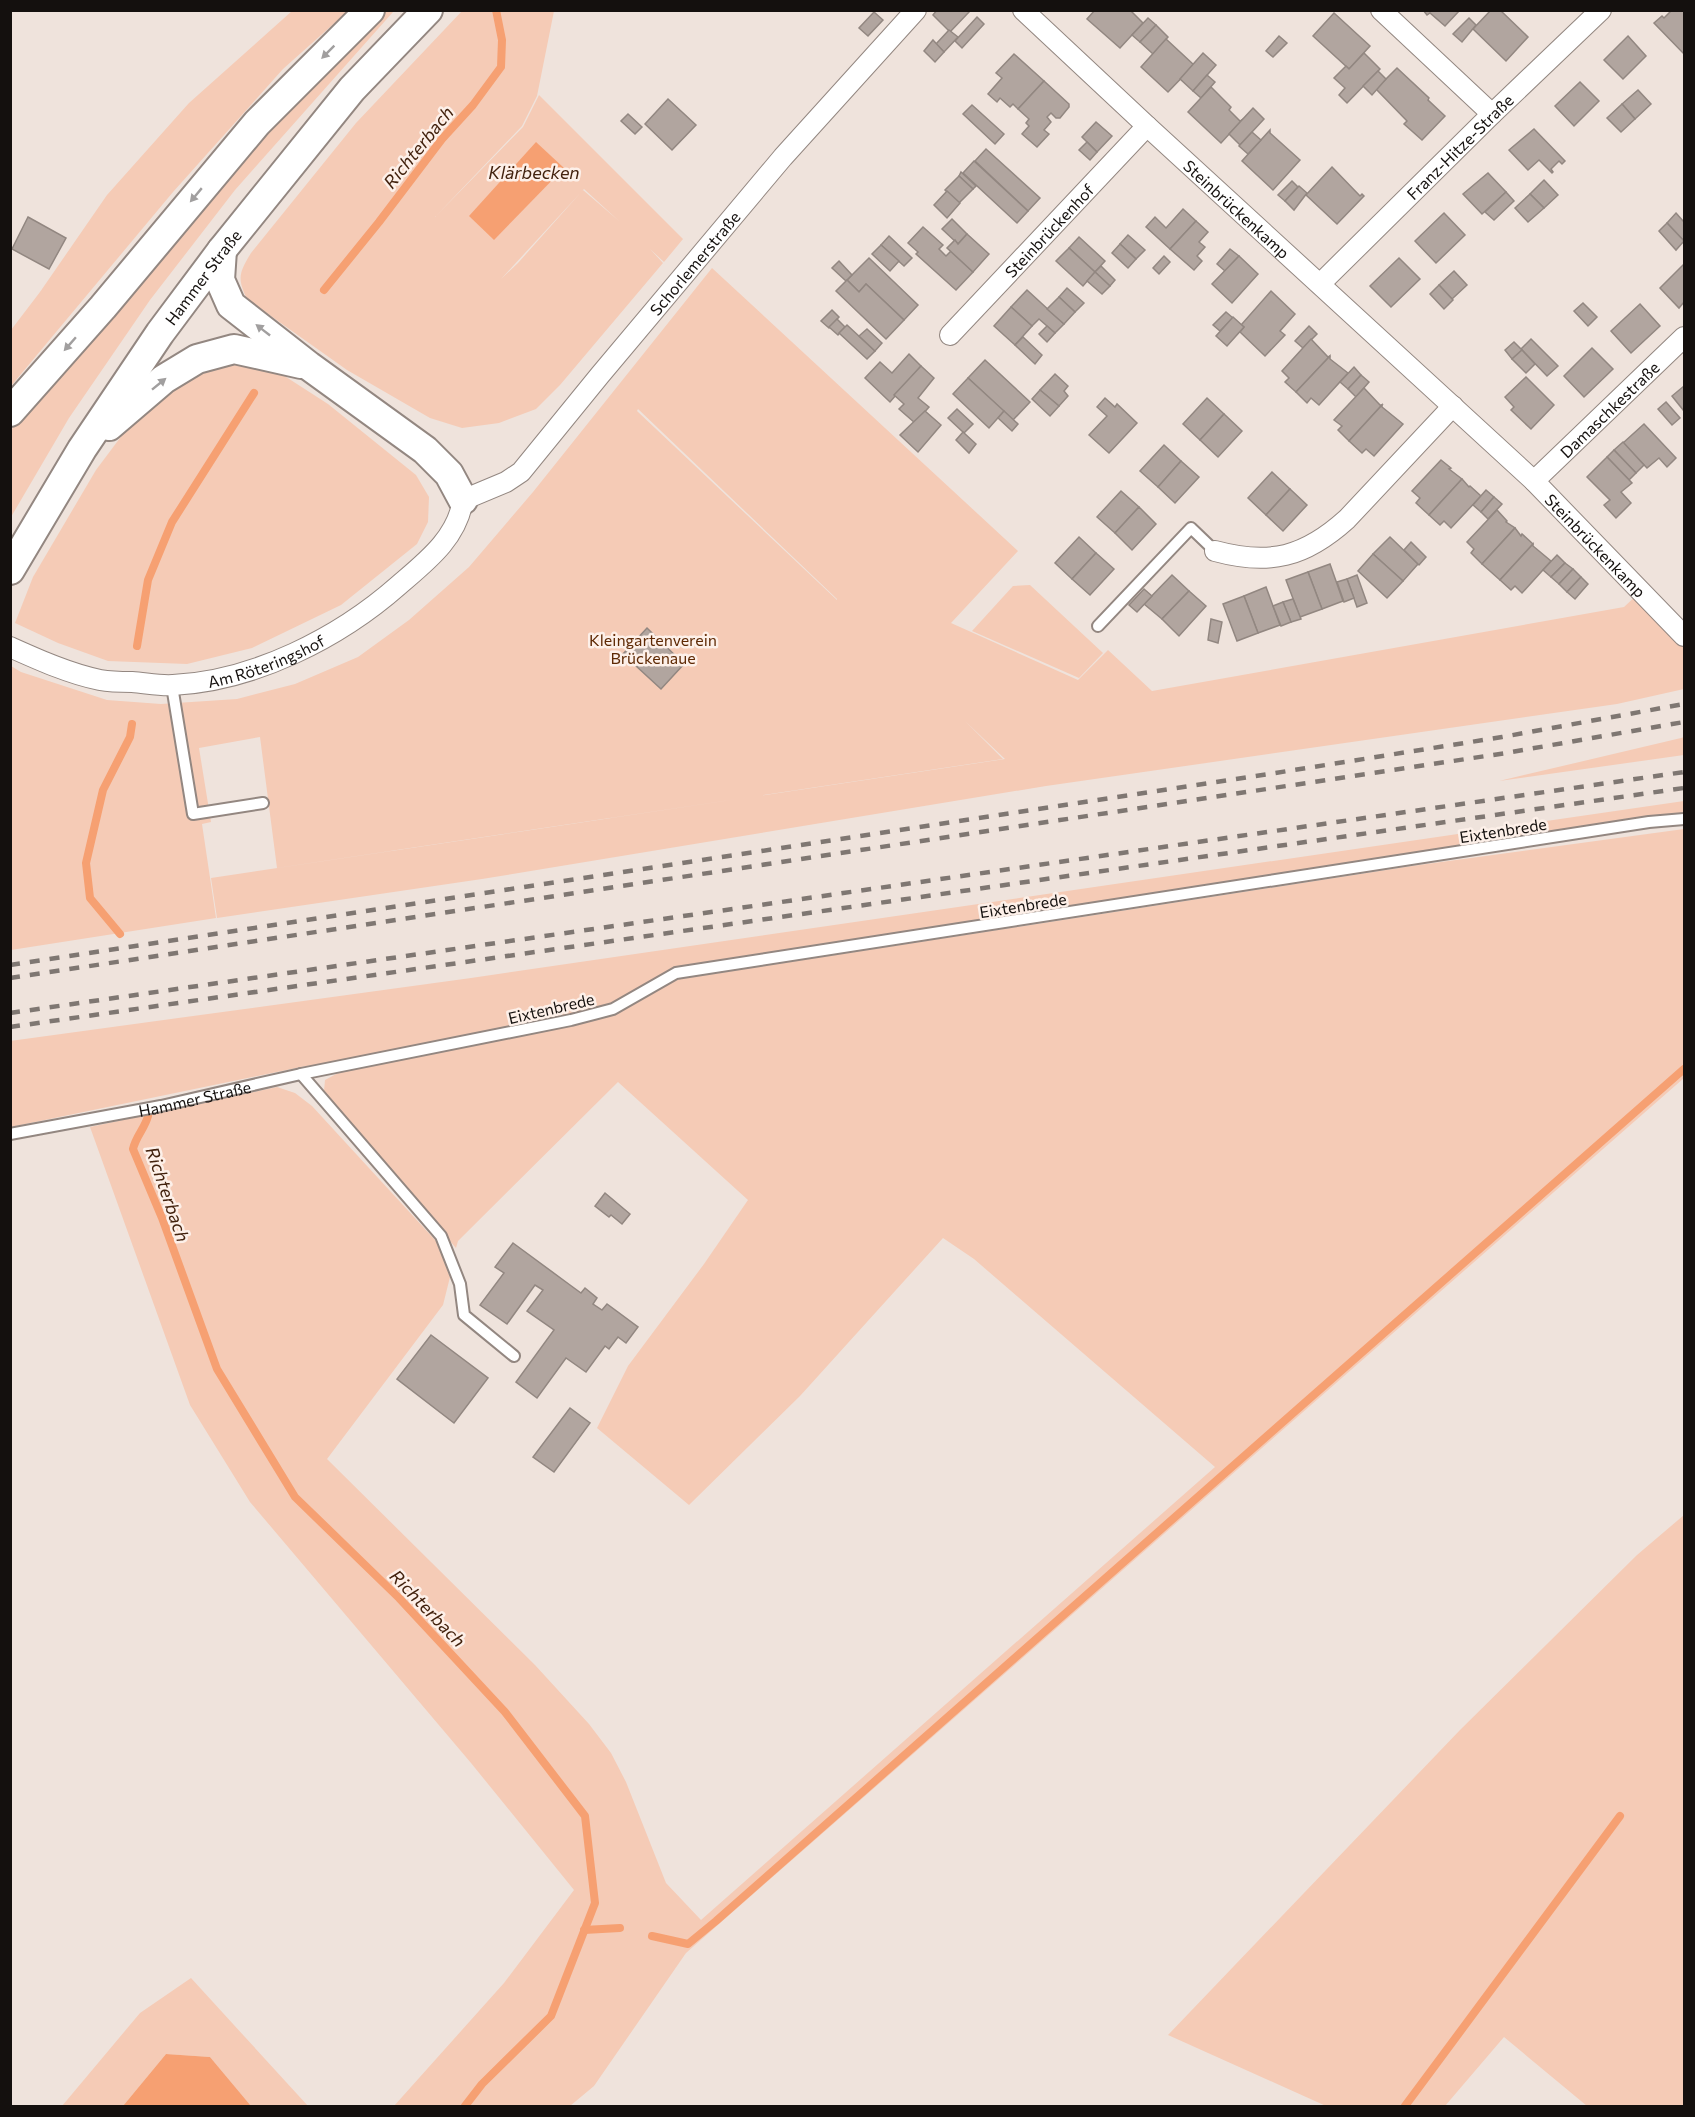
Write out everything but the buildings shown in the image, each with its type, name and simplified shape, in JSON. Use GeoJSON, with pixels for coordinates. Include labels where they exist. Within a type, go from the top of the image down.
{"type":"FeatureCollection","features":[{"type":"Feature","properties":{"kind":"main road"},"geometry":{"type":"LineString","coordinates":[[10,412],[103,307],[257,123],[370,10]]}},
{"type":"Feature","properties":{"kind":"main road","name":"Hammer Straße"},"geometry":{"type":"LineString","coordinates":[[10,570],[82,448],[160,333],[222,250],[352,89],[428,10]]}},
{"type":"Feature","properties":{"kind":"main road"},"geometry":{"type":"LineString","coordinates":[[222,250],[220,280],[231,305],[309,366],[425,450],[449,474],[463,500]]}},
{"type":"Feature","properties":{"kind":"main road"},"geometry":{"type":"LineString","coordinates":[[82,448],[164,379],[197,359],[234,349],[309,366]]}},
{"type":"Feature","properties":{"kind":"street","name":"Schorlemerstraße"},"geometry":{"type":"LineString","coordinates":[[463,500],[506,482],[522,472],[600,375],[783,157],[916,10]]}},
{"type":"Feature","properties":{"kind":"street","name":"Steinbrückenkamp"},"geometry":{"type":"LineString","coordinates":[[1023,10],[1534,481],[1684,636]]}},
{"type":"Feature","properties":{"kind":"street"},"geometry":{"type":"LineString","coordinates":[[1381,10],[1491,114]]}},
{"type":"Feature","properties":{"kind":"street","name":"Franz-Hitze-Straße"},"geometry":{"type":"LineString","coordinates":[[1320,284],[1491,114],[1600,10]]}},
{"type":"Feature","properties":{"kind":"street","name":"Steinbrückenhof"},"geometry":{"type":"LineString","coordinates":[[950,335],[1147,126]]}},
{"type":"Feature","properties":{"kind":"street","name":"Damaschkestraße"},"geometry":{"type":"LineString","coordinates":[[1534,481],[1684,337]]}},
{"type":"Feature","properties":{"kind":"street"},"geometry":{"type":"LineString","coordinates":[[1215,551],[1240,558],[1268,558],[1301,551],[1330,535],[1453,406]]}},
{"type":"Feature","properties":{"kind":"street","name":"Am Röteringshof"},"geometry":{"type":"LineString","coordinates":[[10,647],[38,660],[101,680],[172,686],[220,679],[265,666],[343,628],[386,597],[426,561],[453,531],[460,516],[463,500]]}},
{"type":"Feature","properties":{"kind":"lane"},"geometry":{"type":"LineString","coordinates":[[1098,626],[1191,528],[1215,551]]}},
{"type":"Feature","properties":{"kind":"lane"},"geometry":{"type":"LineString","coordinates":[[172,686],[193,814],[263,803]]}},
{"type":"Feature","properties":{"kind":"lane","name":"Eixtenbrede"},"geometry":{"type":"LineString","coordinates":[[378,1060],[571,1020],[613,1009],[676,973],[1649,822],[1684,819]]}},
{"type":"Feature","properties":{"kind":"lane","name":"Hammer Straße"},"geometry":{"type":"LineString","coordinates":[[10,1134],[161,1106],[301,1074],[378,1060]]}},
{"type":"Feature","properties":{"kind":"lane"},"geometry":{"type":"LineString","coordinates":[[301,1074],[441,1236],[460,1284],[465,1315],[514,1356]]}},
{"type":"Feature","properties":{"kind":"green space"},"geometry":{"type":"Polygon","coordinates":[[[292,11],[348,11],[283,69],[173,192],[11,386],[11,330],[107,195],[189,103],[292,11]]]}},
{"type":"Feature","properties":{"kind":"green space"},"geometry":{"type":"Polygon","coordinates":[[[384,11],[393,12],[235,190],[150,300],[69,418],[11,517],[11,430],[317,74],[384,11]]]}},
{"type":"Feature","properties":{"kind":"green space"},"geometry":{"type":"Polygon","coordinates":[[[462,11],[554,11],[537,96],[522,126],[435,217],[523,127],[539,95],[683,239],[664,262],[650,249],[663,263],[560,385],[536,409],[499,423],[462,428],[430,418],[347,370],[247,299],[242,286],[242,271],[251,253],[356,123],[462,11]],[[584,189],[583,190],[619,221],[584,189]],[[581,192],[501,279],[518,263],[581,192]]]}},
{"type":"Feature","properties":{"kind":"green space","name":"Kleingartenverein Brückenaue"},"geometry":{"type":"Polygon","coordinates":[[[712,268],[1018,551],[951,623],[1078,680],[1108,650],[1152,691],[1624,607],[1640,592],[1684,637],[1684,689],[1617,704],[1046,786],[482,879],[217,918],[211,878],[1005,759],[965,721],[1003,759],[277,868],[260,737],[199,748],[211,822],[202,824],[216,918],[11,950],[11,666],[21,672],[107,700],[161,704],[237,699],[295,684],[358,657],[409,620],[469,567],[533,492],[712,268]],[[638,409],[637,411],[837,599],[638,409]]]}},
{"type":"Feature","properties":{"kind":"green space"},"geometry":{"type":"Polygon","coordinates":[[[241,364],[283,375],[328,404],[416,475],[429,497],[428,522],[417,544],[341,605],[252,648],[187,664],[108,661],[58,643],[15,623],[33,577],[96,470],[126,430],[150,406],[180,384],[215,366],[241,364]]]}},
{"type":"Feature","properties":{"kind":"green space"},"geometry":{"type":"Polygon","coordinates":[[[1030,585],[1103,653],[1079,678],[972,631],[1013,586],[1030,585]]]}},
{"type":"Feature","properties":{"kind":"green space"},"geometry":{"type":"Polygon","coordinates":[[[1684,737],[1684,755],[1499,781],[1681,738],[1684,737]]]}},
{"type":"Feature","properties":{"kind":"green space"},"geometry":{"type":"Polygon","coordinates":[[[1684,801],[1684,813],[927,928],[674,969],[612,1003],[570,1014],[11,1127],[10,1041],[471,978],[1684,801]]]}},
{"type":"Feature","properties":{"kind":"green space"},"geometry":{"type":"Polygon","coordinates":[[[1684,829],[1684,1078],[686,1953],[594,2086],[570,2106],[394,2106],[504,1983],[574,1890],[471,1763],[250,1502],[190,1405],[90,1127],[277,1087],[295,1093],[312,1106],[436,1241],[450,1277],[443,1305],[327,1459],[535,1665],[589,1724],[611,1753],[626,1782],[666,1883],[701,1920],[1215,1467],[974,1259],[943,1238],[800,1396],[689,1505],[597,1428],[628,1366],[704,1264],[748,1200],[618,1082],[458,1241],[456,1248],[328,1099],[324,1091],[325,1080],[340,1072],[614,1014],[659,987],[680,979],[1412,866],[1684,829]]]}},
{"type":"Feature","properties":{"kind":"green space"},"geometry":{"type":"Polygon","coordinates":[[[1684,1515],[1684,2106],[1587,2106],[1504,2037],[1445,2106],[1326,2106],[1168,2035],[1460,1730],[1637,1555],[1684,1515]]]}},
{"type":"Feature","properties":{"kind":"green space"},"geometry":{"type":"Polygon","coordinates":[[[191,1978],[308,2106],[251,2106],[210,2057],[166,2054],[123,2106],[62,2106],[140,2013],[191,1978]]]}},
{"type":"Feature","properties":{"kind":"water","name":"Klärbecken"},"geometry":{"type":"Polygon","coordinates":[[[536,142],[564,168],[494,240],[469,216],[536,142]]]}},
{"type":"Feature","properties":{"kind":"water"},"geometry":{"type":"Polygon","coordinates":[[[166,2054],[210,2057],[251,2106],[123,2106],[166,2054]]]}},
{"type":"Feature","properties":{"kind":"waterway","name":"Richterbach"},"geometry":{"type":"LineString","coordinates":[[324,290],[501,67],[502,40],[496,10]]}},
{"type":"Feature","properties":{"kind":"waterway","name":"Richterbach"},"geometry":{"type":"LineString","coordinates":[[137,646],[148,580],[172,522],[254,393]]}},
{"type":"Feature","properties":{"kind":"waterway","name":"Richterbach"},"geometry":{"type":"LineString","coordinates":[[120,934],[90,898],[86,863],[103,790],[130,737],[132,724]]}},
{"type":"Feature","properties":{"kind":"waterway"},"geometry":{"type":"LineString","coordinates":[[652,1936],[688,1944],[716,1921],[1684,1069]]}},
{"type":"Feature","properties":{"kind":"waterway","name":"Richterbach"},"geometry":{"type":"LineString","coordinates":[[148,1116],[133,1149],[162,1218],[217,1369],[295,1497],[399,1598],[505,1712],[585,1816],[595,1903],[551,2016],[482,2084],[465,2106]]}},
{"type":"Feature","properties":{"kind":"waterway"},"geometry":{"type":"LineString","coordinates":[[1405,2106],[1620,1816]]}},
{"type":"Feature","properties":{"kind":"waterway"},"geometry":{"type":"LineString","coordinates":[[584,1930],[620,1928]]}},
{"type":"Feature","properties":{"kind":"railway"},"geometry":{"type":"LineString","coordinates":[[10,965],[1269,774],[1502,737],[1684,704]]}},
{"type":"Feature","properties":{"kind":"railway"},"geometry":{"type":"LineString","coordinates":[[10,978],[1506,753],[1684,722]]}},
{"type":"Feature","properties":{"kind":"railway"},"geometry":{"type":"LineString","coordinates":[[10,1013],[1684,772]]}},
{"type":"Feature","properties":{"kind":"railway"},"geometry":{"type":"LineString","coordinates":[[10,1027],[1684,788]]}}]}
